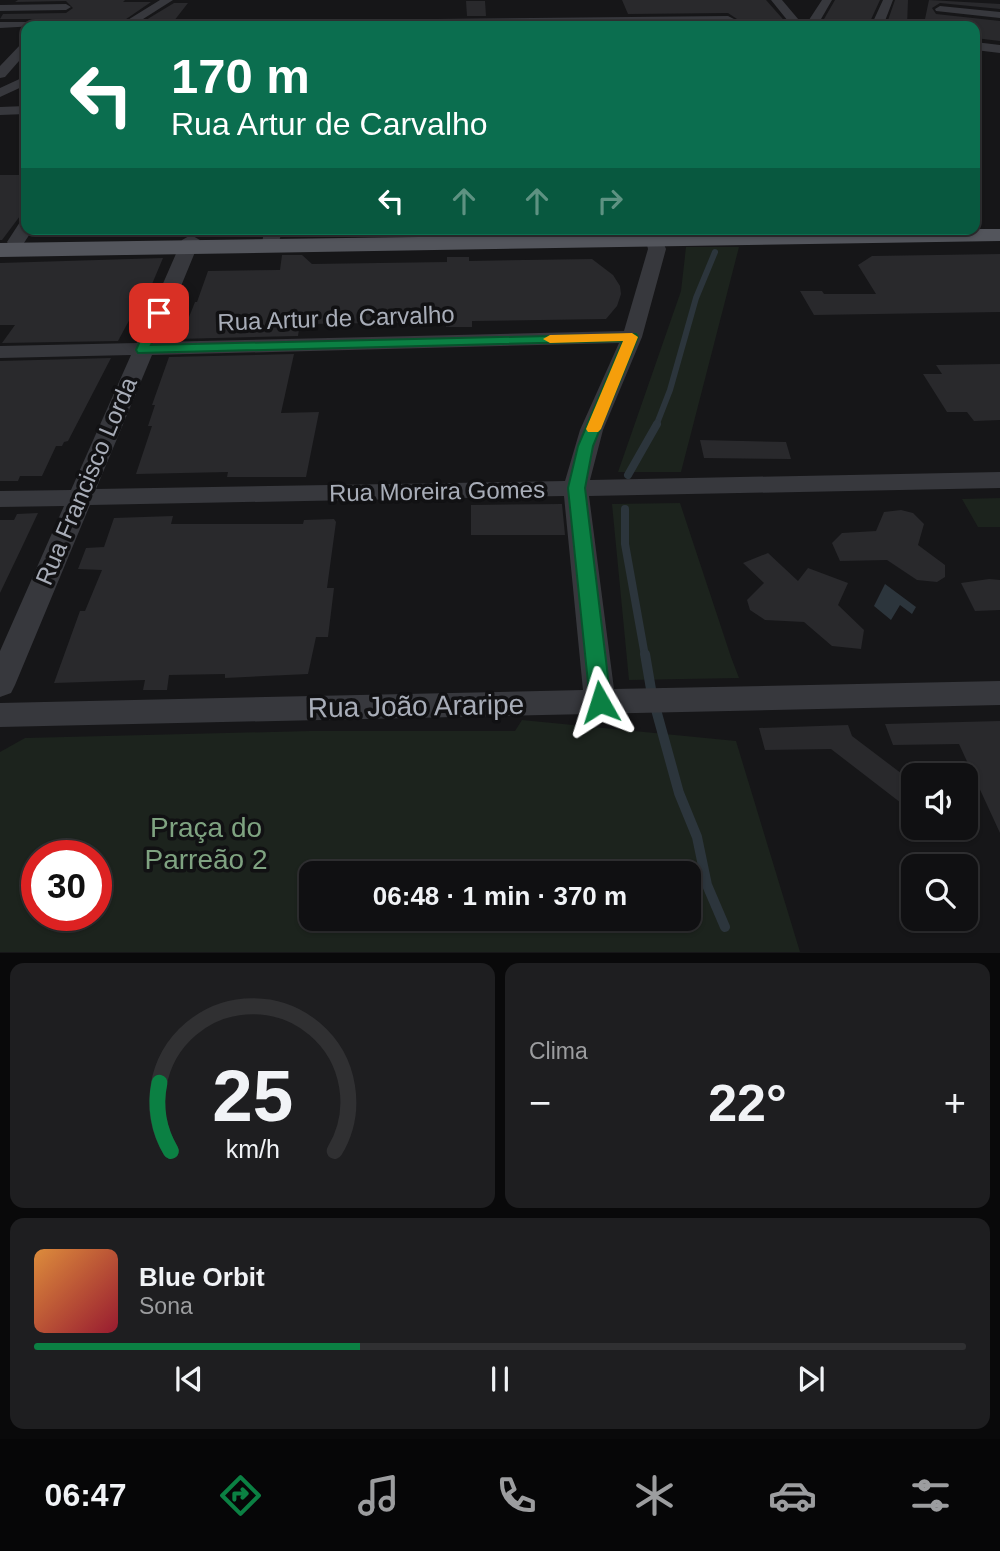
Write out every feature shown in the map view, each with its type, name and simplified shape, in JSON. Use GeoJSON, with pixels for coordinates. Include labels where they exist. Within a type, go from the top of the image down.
{"type":"FeatureCollection","features":[{"type":"Feature","properties":{"kind":"main road"},"geometry":{"type":"LineString","coordinates":[[980,228],[1000,227]]}},
{"type":"Feature","properties":{"kind":"main road"},"geometry":{"type":"LineString","coordinates":[[11,240],[189,244],[272,238],[394,235]]}},
{"type":"Feature","properties":{"kind":"main road"},"geometry":{"type":"LineString","coordinates":[[272,238],[655,241],[708,235],[1000,235]]}},
{"type":"Feature","properties":{"kind":"street"},"geometry":{"type":"LineString","coordinates":[[132,21],[168,0]]}},
{"type":"Feature","properties":{"kind":"street"},"geometry":{"type":"LineString","coordinates":[[776,0],[794,21]]}},
{"type":"Feature","properties":{"kind":"street"},"geometry":{"type":"LineString","coordinates":[[814,21],[827,0]]}},
{"type":"Feature","properties":{"kind":"street"},"geometry":{"type":"LineString","coordinates":[[879,21],[888,0]]}},
{"type":"Feature","properties":{"kind":"street"},"geometry":{"type":"LineString","coordinates":[[0,8],[70,4]]}},
{"type":"Feature","properties":{"kind":"street"},"geometry":{"type":"LineString","coordinates":[[51,21],[70,4]]}},
{"type":"Feature","properties":{"kind":"street"},"geometry":{"type":"LineString","coordinates":[[940,9],[1000,15]]}},
{"type":"Feature","properties":{"kind":"street"},"geometry":{"type":"LineString","coordinates":[[339,20],[728,19]]}},
{"type":"Feature","properties":{"kind":"street"},"geometry":{"type":"LineString","coordinates":[[0,25],[21,25]]}},
{"type":"Feature","properties":{"kind":"street"},"geometry":{"type":"LineString","coordinates":[[11,43],[21,44]]}},
{"type":"Feature","properties":{"kind":"street"},"geometry":{"type":"LineString","coordinates":[[980,47],[1000,49]]}},
{"type":"Feature","properties":{"kind":"street"},"geometry":{"type":"LineString","coordinates":[[0,74],[5,64],[21,50]]}},
{"type":"Feature","properties":{"kind":"street"},"geometry":{"type":"LineString","coordinates":[[0,93],[21,82]]}},
{"type":"Feature","properties":{"kind":"street"},"geometry":{"type":"LineString","coordinates":[[0,111],[21,110]]}},
{"type":"Feature","properties":{"kind":"street"},"geometry":{"type":"LineString","coordinates":[[614,702],[576,488],[586,446],[632,337],[657,249],[655,241]]}},
{"type":"Feature","properties":{"kind":"street","name":"Rua Francisco Lorda"},"geometry":{"type":"LineString","coordinates":[[0,685],[189,244]]}},
{"type":"Feature","properties":{"kind":"street","name":"Rua Artur de Carvalho"},"geometry":{"type":"LineString","coordinates":[[0,352],[632,337]]}},
{"type":"Feature","properties":{"kind":"street","name":"Rua Moreira Gomes"},"geometry":{"type":"LineString","coordinates":[[0,499],[1000,480]]}},
{"type":"Feature","properties":{"kind":"street","name":"Rua João Araripe"},"geometry":{"type":"LineString","coordinates":[[0,715],[1000,693]]}},
{"type":"Feature","properties":{"kind":"green space"},"geometry":{"type":"Polygon","coordinates":[[[686,247],[739,247],[681,472],[618,472],[681,291],[686,247]]]}},
{"type":"Feature","properties":{"kind":"green space"},"geometry":{"type":"Polygon","coordinates":[[[1000,498],[1000,527],[978,527],[962,499],[1000,498]]]}},
{"type":"Feature","properties":{"kind":"green space"},"geometry":{"type":"Polygon","coordinates":[[[680,503],[739,678],[629,680],[612,504],[680,503]]]}},
{"type":"Feature","properties":{"kind":"green space","name":"Praça do Parreão 2"},"geometry":{"type":"Polygon","coordinates":[[[522,720],[736,741],[800,952],[0,952],[0,752],[25,738],[310,731],[515,731],[522,720]]]}},
{"type":"Feature","properties":{"kind":"shaded area"},"geometry":{"type":"Polygon","coordinates":[[[885,584],[916,607],[912,614],[900,605],[891,620],[874,606],[885,584]]]}},
{"type":"Feature","properties":{"kind":"building"},"geometry":{"type":"Polygon","coordinates":[[[18,0],[125,0],[123,2],[151,2],[123,21],[0,19],[3,14],[66,13],[73,8],[66,1],[15,2],[18,0]]]}},
{"type":"Feature","properties":{"kind":"building"},"geometry":{"type":"Polygon","coordinates":[[[622,0],[766,0],[785,21],[735,21],[737,19],[728,13],[628,14],[622,0]]]}},
{"type":"Feature","properties":{"kind":"building"},"geometry":{"type":"Polygon","coordinates":[[[835,0],[880,0],[870,21],[823,21],[835,0]]]}},
{"type":"Feature","properties":{"kind":"building"},"geometry":{"type":"Polygon","coordinates":[[[895,0],[908,0],[907,21],[888,21],[895,0]]]}},
{"type":"Feature","properties":{"kind":"building"},"geometry":{"type":"Polygon","coordinates":[[[929,0],[1000,4],[1000,9],[940,3],[932,8],[936,14],[1000,21],[1000,41],[980,39],[980,21],[925,19],[929,0]]]}},
{"type":"Feature","properties":{"kind":"building"},"geometry":{"type":"Polygon","coordinates":[[[466,1],[485,1],[486,16],[467,16],[466,1]]]}},
{"type":"Feature","properties":{"kind":"building"},"geometry":{"type":"Polygon","coordinates":[[[174,3],[188,3],[174,21],[144,21],[174,3]]]}},
{"type":"Feature","properties":{"kind":"building"},"geometry":{"type":"Polygon","coordinates":[[[0,175],[21,175],[21,215],[0,240],[0,175]]]}},
{"type":"Feature","properties":{"kind":"building"},"geometry":{"type":"Polygon","coordinates":[[[1000,254],[1000,312],[814,315],[800,291],[876,294],[858,265],[872,256],[1000,254]]]}},
{"type":"Feature","properties":{"kind":"building"},"geometry":{"type":"Polygon","coordinates":[[[282,255],[302,255],[312,264],[447,262],[447,257],[469,257],[469,261],[592,259],[613,275],[620,286],[621,294],[617,306],[606,319],[472,321],[472,327],[446,327],[446,322],[309,324],[299,329],[298,336],[176,339],[184,317],[189,317],[197,302],[208,271],[280,270],[282,255]]]}},
{"type":"Feature","properties":{"kind":"building"},"geometry":{"type":"Polygon","coordinates":[[[163,258],[139,315],[132,315],[118,341],[2,343],[15,325],[0,325],[0,263],[163,258]]]}},
{"type":"Feature","properties":{"kind":"building"},"geometry":{"type":"Polygon","coordinates":[[[294,354],[281,413],[319,412],[306,477],[227,477],[228,472],[136,474],[152,426],[148,426],[155,405],[152,405],[169,357],[294,354]]]}},
{"type":"Feature","properties":{"kind":"building"},"geometry":{"type":"Polygon","coordinates":[[[111,358],[68,441],[62,446],[56,446],[42,476],[20,476],[18,481],[0,481],[0,361],[111,358]]]}},
{"type":"Feature","properties":{"kind":"building"},"geometry":{"type":"Polygon","coordinates":[[[1000,364],[1000,420],[974,421],[967,412],[947,412],[923,374],[942,374],[936,365],[1000,364]]]}},
{"type":"Feature","properties":{"kind":"building"},"geometry":{"type":"Polygon","coordinates":[[[700,440],[786,442],[791,459],[704,458],[700,440]]]}},
{"type":"Feature","properties":{"kind":"building"},"geometry":{"type":"Polygon","coordinates":[[[562,504],[565,535],[471,535],[471,505],[562,504]]]}},
{"type":"Feature","properties":{"kind":"building"},"geometry":{"type":"Polygon","coordinates":[[[901,510],[913,513],[924,524],[918,545],[945,565],[945,577],[937,582],[917,580],[887,560],[840,561],[832,543],[842,533],[876,531],[884,512],[901,510]]]}},
{"type":"Feature","properties":{"kind":"building"},"geometry":{"type":"Polygon","coordinates":[[[38,513],[0,593],[0,520],[14,520],[17,514],[38,513]]]}},
{"type":"Feature","properties":{"kind":"building"},"geometry":{"type":"Polygon","coordinates":[[[173,516],[171,524],[303,524],[304,520],[334,519],[336,522],[327,588],[334,588],[328,637],[316,637],[308,674],[225,678],[225,674],[169,675],[167,690],[143,690],[145,680],[54,683],[80,611],[85,611],[102,570],[78,569],[86,548],[104,547],[114,518],[173,516]]]}},
{"type":"Feature","properties":{"kind":"building"},"geometry":{"type":"Polygon","coordinates":[[[768,553],[798,581],[808,568],[848,583],[838,605],[864,630],[861,649],[832,646],[804,622],[765,620],[750,610],[747,600],[764,583],[743,563],[768,553]]]}},
{"type":"Feature","properties":{"kind":"building"},"geometry":{"type":"Polygon","coordinates":[[[1000,580],[1000,610],[975,611],[961,583],[1000,580]]]}},
{"type":"Feature","properties":{"kind":"building"},"geometry":{"type":"Polygon","coordinates":[[[1000,721],[1000,833],[978,785],[978,763],[968,763],[959,744],[893,745],[885,724],[1000,721]]]}},
{"type":"Feature","properties":{"kind":"building"},"geometry":{"type":"Polygon","coordinates":[[[848,725],[852,736],[901,773],[901,803],[831,749],[765,750],[759,728],[848,725]]]}},
{"type":"Feature","properties":{"kind":"waterway"},"geometry":{"type":"LineString","coordinates":[[656,425],[670,390],[696,298],[715,252]]}},
{"type":"Feature","properties":{"kind":"waterway"},"geometry":{"type":"LineString","coordinates":[[628,475],[656,425]]}},
{"type":"Feature","properties":{"kind":"waterway"},"geometry":{"type":"LineString","coordinates":[[625,509],[625,544],[645,656]]}},
{"type":"Feature","properties":{"kind":"waterway"},"geometry":{"type":"LineString","coordinates":[[645,654],[652,695]]}},
{"type":"Feature","properties":{"kind":"waterway"},"geometry":{"type":"LineString","coordinates":[[655,706],[679,793],[697,837],[707,885],[725,927]]}},
{"type":"Feature","properties":{"kind":"slow traffic"},"geometry":{"type":"LineString","coordinates":[[550,339],[632,337],[593,429]]}},
{"type":"Feature","properties":{"kind":"route"},"geometry":{"type":"LineString","coordinates":[[159,313],[143,350],[632,337],[586,446],[576,488],[600,702]]}}]}
